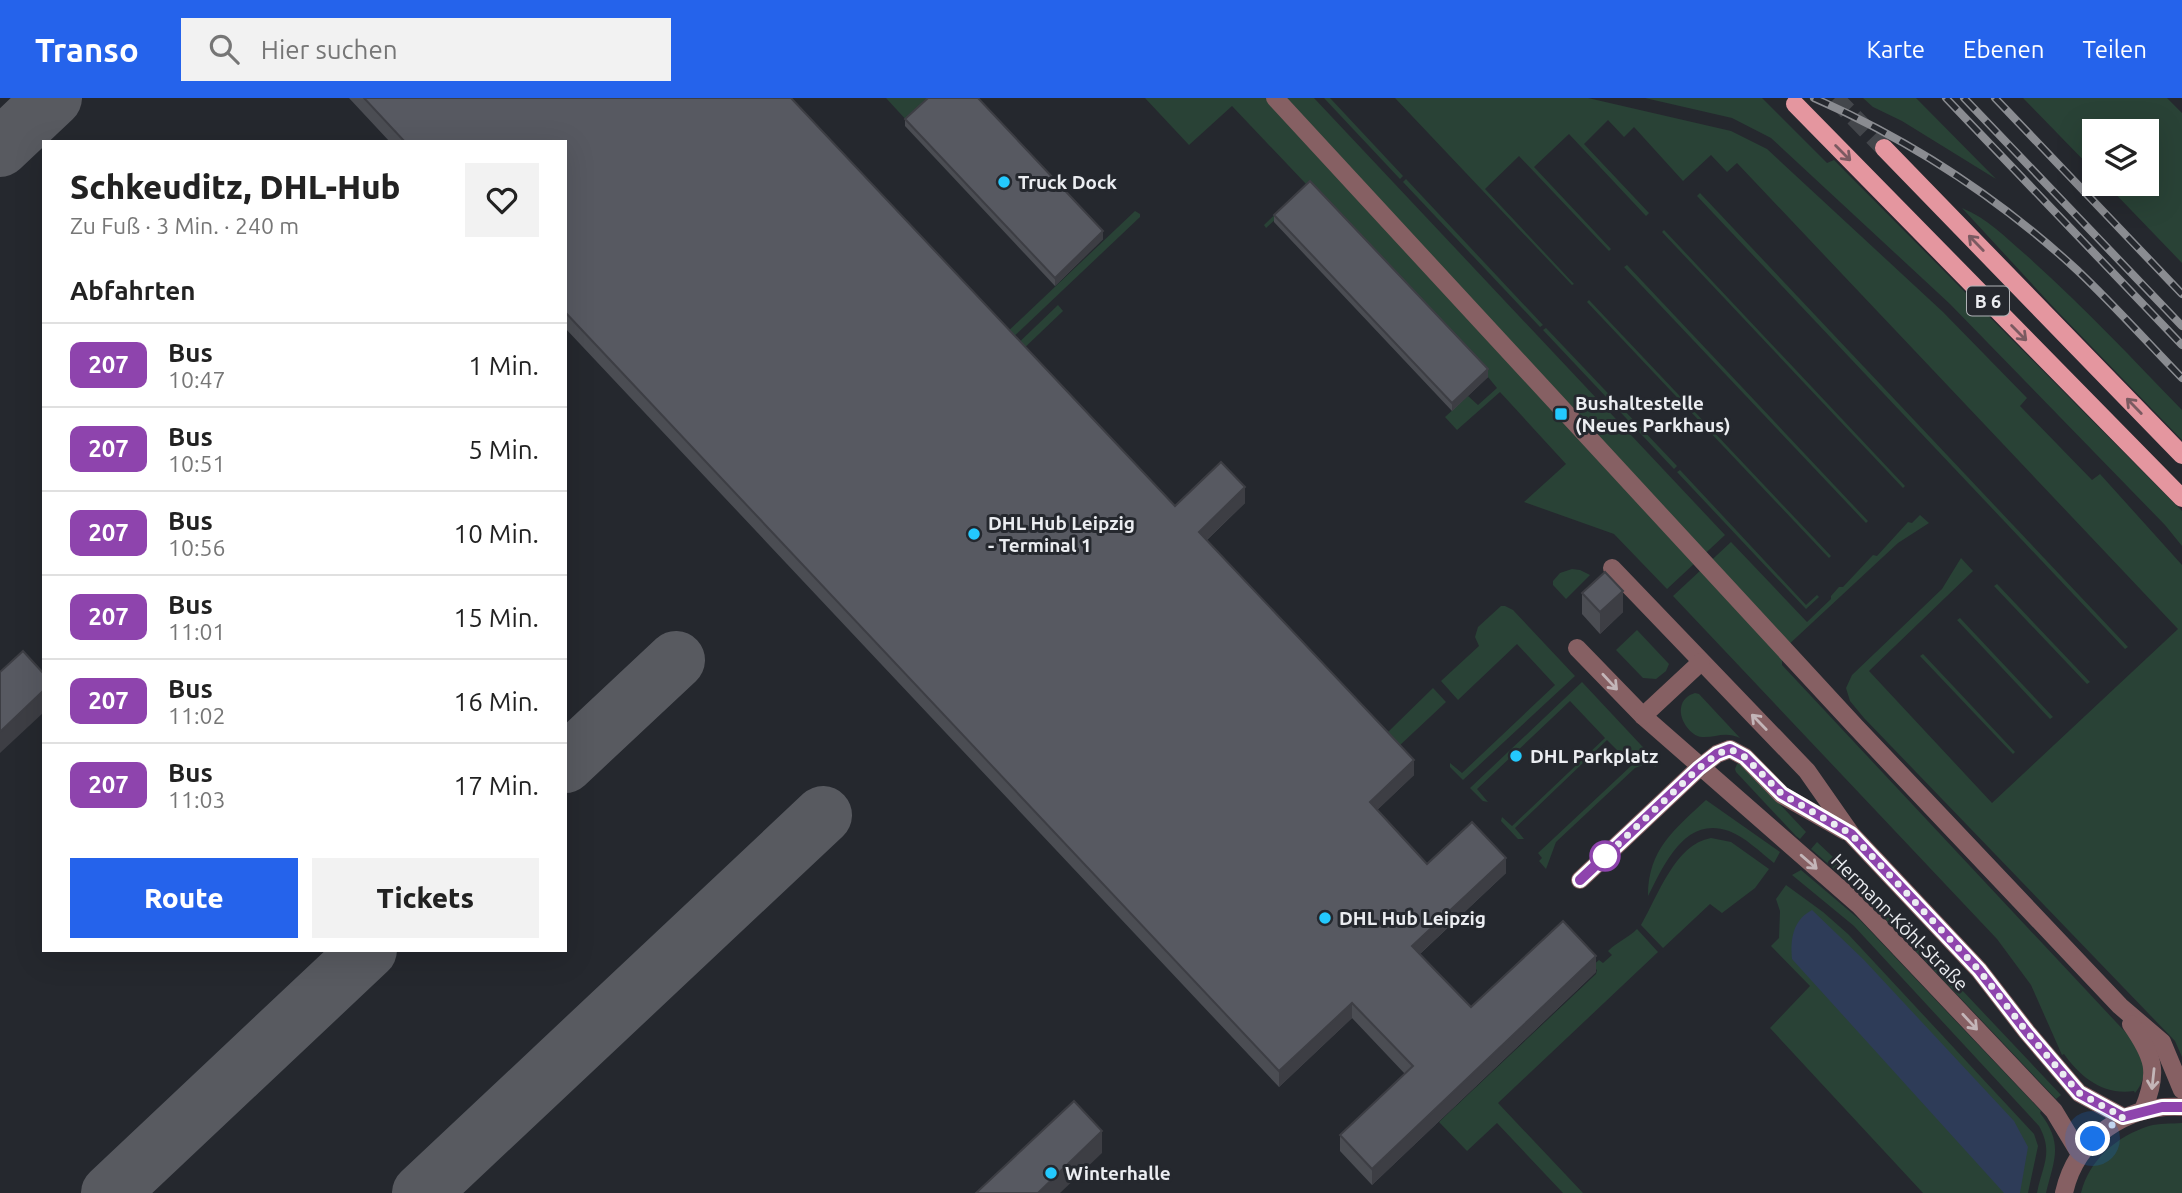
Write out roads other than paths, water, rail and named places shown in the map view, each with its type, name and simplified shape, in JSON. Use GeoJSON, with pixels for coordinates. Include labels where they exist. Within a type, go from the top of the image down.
{"type":"FeatureCollection","features":[{"type":"Feature","properties":{"kind":"main road","name":"B 6"},"geometry":{"type":"LineString","coordinates":[[1795,104],[2182,498]]}},
{"type":"Feature","properties":{"kind":"main road","name":"B 6"},"geometry":{"type":"LineString","coordinates":[[1884,148],[2182,455]]}},
{"type":"Feature","properties":{"kind":"street"},"geometry":{"type":"LineString","coordinates":[[1275,98],[1818,685],[2120,1006],[2162,1042],[2182,1090]]}},
{"type":"Feature","properties":{"kind":"street","name":"Hermann-Köhl-Straße"},"geometry":{"type":"LineString","coordinates":[[1612,568],[1807,771],[1851,834],[1979,970],[2079,1093],[2123,1117]]}},
{"type":"Feature","properties":{"kind":"street","name":"Hermann-Köhl-Straße"},"geometry":{"type":"LineString","coordinates":[[1577,648],[1643,716],[1699,768],[1860,906],[2054,1111],[2080,1154]]}},
{"type":"Feature","properties":{"kind":"street"},"geometry":{"type":"LineString","coordinates":[[1643,716],[1701,662]]}},
{"type":"Feature","properties":{"kind":"street","name":"Hermann-Köhl-Straße"},"geometry":{"type":"LineString","coordinates":[[1580,880],[1699,768],[1717,754],[1730,749],[1745,757],[1782,794],[1851,834]]}},
{"type":"Feature","properties":{"kind":"street"},"geometry":{"type":"LineString","coordinates":[[2120,1006],[2140,1036],[2154,1067],[2151,1092],[2143,1110]]}},
{"type":"Feature","properties":{"kind":"street"},"geometry":{"type":"LineString","coordinates":[[2064,1193],[2080,1154],[2093,1139],[2123,1117],[2143,1110],[2182,1107]]}},
{"type":"Feature","properties":{"kind":"water"},"geometry":{"type":"Polygon","coordinates":[[[1812,910],[1864,960],[2014,1121],[2028,1147],[2020,1193],[2004,1193],[1792,959],[1794,931],[1801,919],[1812,910]]]}},
{"type":"Feature","properties":{"kind":"tunnel"},"geometry":{"type":"LineString","coordinates":[[1835,98],[1884,148]]}},
{"type":"Feature","properties":{"kind":"railway"},"geometry":{"type":"LineString","coordinates":[[1814,98],[1919,152],[2017,219],[2077,270],[2182,378]]}},
{"type":"Feature","properties":{"kind":"railway"},"geometry":{"type":"LineString","coordinates":[[1946,98],[2182,345]]}},
{"type":"Feature","properties":{"kind":"railway"},"geometry":{"type":"LineString","coordinates":[[1964,98],[2182,326]]}},
{"type":"Feature","properties":{"kind":"railway"},"geometry":{"type":"LineString","coordinates":[[1995,98],[2182,294]]}},
{"type":"Feature","properties":{"kind":"place","name":"Truck Dock"},"geometry":{"type":"Point","coordinates":[1004,182]}},
{"type":"Feature","properties":{"kind":"place","name":"Bushaltestelle (Neues Parkhaus)"},"geometry":{"type":"Point","coordinates":[1561,414]}},
{"type":"Feature","properties":{"kind":"place","name":"DHL Hub Leipzig - Terminal 1"},"geometry":{"type":"Point","coordinates":[974,534]}},
{"type":"Feature","properties":{"kind":"place","name":"DHL Parkplatz"},"geometry":{"type":"Point","coordinates":[1516,756]}},
{"type":"Feature","properties":{"kind":"place","name":"DHL Hub Leipzig"},"geometry":{"type":"Point","coordinates":[1325,918]}},
{"type":"Feature","properties":{"kind":"place","name":"Winterhalle"},"geometry":{"type":"Point","coordinates":[1051,1173]}}]}
